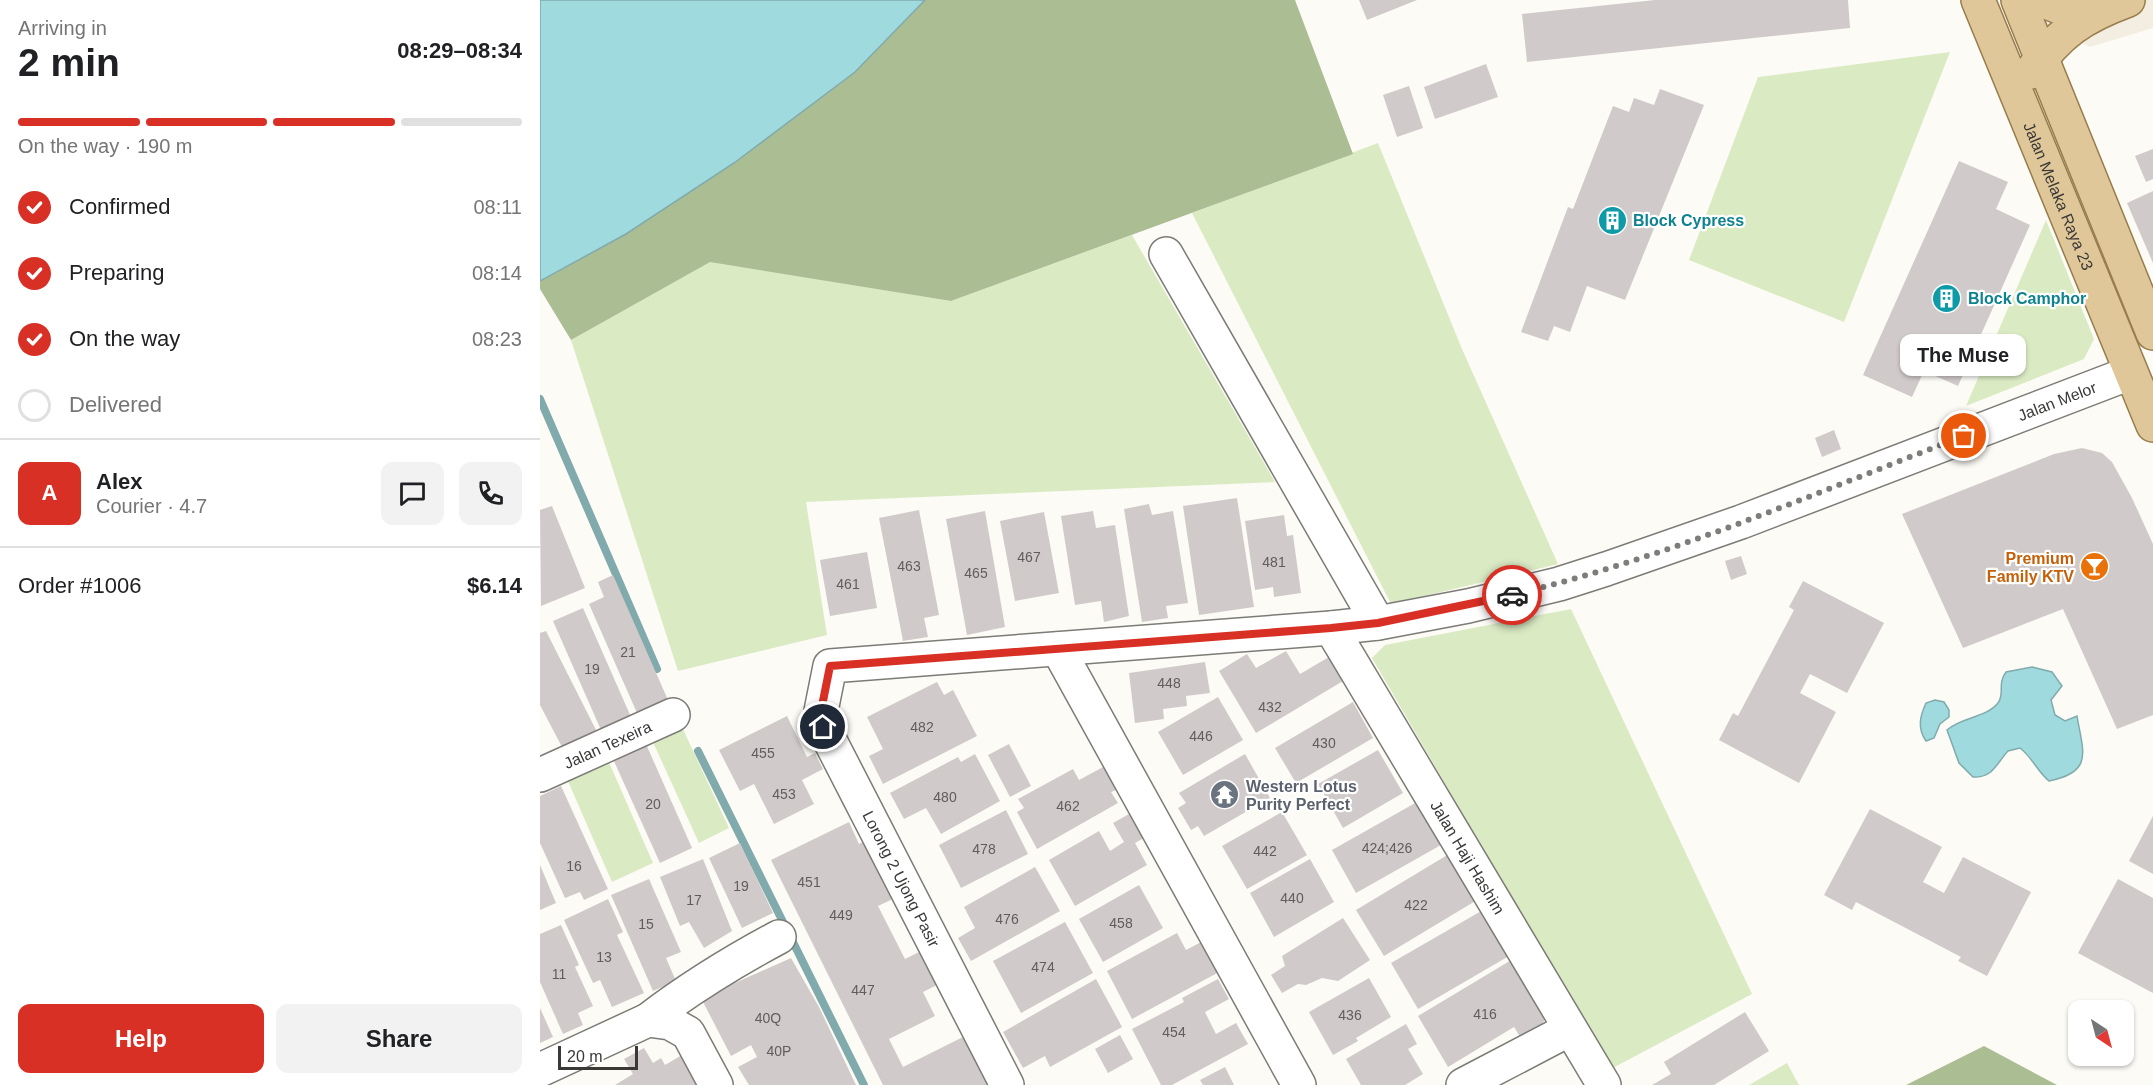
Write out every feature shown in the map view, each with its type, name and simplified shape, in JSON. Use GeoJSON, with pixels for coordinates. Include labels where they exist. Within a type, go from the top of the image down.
{"type":"FeatureCollection","features":[{"type":"Feature","properties":{"kind":"main road","name":"Jalan Melaka Raya 23"},"geometry":{"type":"LineString","coordinates":[[1978,0],[2153,425]]}},
{"type":"Feature","properties":{"kind":"main road"},"geometry":{"type":"LineString","coordinates":[[2018,0],[2153,333]]}},
{"type":"Feature","properties":{"kind":"main road"},"geometry":{"type":"LineString","coordinates":[[2041,0],[2067,10],[2086,9],[2128,0]]}},
{"type":"Feature","properties":{"kind":"main road"},"geometry":{"type":"LineString","coordinates":[[2021,103],[2027,77],[2062,35],[2089,15],[2128,0]]}},
{"type":"Feature","properties":{"kind":"street"},"geometry":{"type":"LineString","coordinates":[[1166,254],[1378,623]]}},
{"type":"Feature","properties":{"kind":"street","name":"Jalan Melor"},"geometry":{"type":"LineString","coordinates":[[830,666],[1331,628],[1378,623],[1468,606],[1559,584],[1692,527],[2130,373]]}},
{"type":"Feature","properties":{"kind":"street","name":"Jalan Haji Hashim"},"geometry":{"type":"LineString","coordinates":[[1331,628],[1604,1085]]}},
{"type":"Feature","properties":{"kind":"street"},"geometry":{"type":"LineString","coordinates":[[1058,649],[1299,1085]]}},
{"type":"Feature","properties":{"kind":"street","name":"Lorong 2 Ujong Pasir"},"geometry":{"type":"LineString","coordinates":[[830,666],[821,711],[823,727],[1007,1085]]}},
{"type":"Feature","properties":{"kind":"street","name":"Jalan Texeira"},"geometry":{"type":"LineString","coordinates":[[540,775],[673,715]]}},
{"type":"Feature","properties":{"kind":"street"},"geometry":{"type":"LineString","coordinates":[[540,1070],[648,1020],[685,992],[730,963],[779,938]]}},
{"type":"Feature","properties":{"kind":"street"},"geometry":{"type":"LineString","coordinates":[[648,1020],[670,1023],[688,1034],[716,1085]]}},
{"type":"Feature","properties":{"kind":"street"},"geometry":{"type":"LineString","coordinates":[[1463,1085],[1570,1029]]}},
{"type":"Feature","properties":{"kind":"shaded area"},"geometry":{"type":"Polygon","coordinates":[[[2031,0],[2153,0],[2153,28],[2090,47],[2043,23],[2031,0]]]}},
{"type":"Feature","properties":{"kind":"green space"},"geometry":{"type":"Polygon","coordinates":[[[925,0],[1295,0],[1353,154],[951,301],[710,262],[571,340],[540,289],[540,281],[626,234],[734,163],[855,72],[925,0]]]}},
{"type":"Feature","properties":{"kind":"green space"},"geometry":{"type":"Polygon","coordinates":[[[1950,52],[1844,322],[1689,260],[1758,77],[1950,52]]]}},
{"type":"Feature","properties":{"kind":"green space"},"geometry":{"type":"Polygon","coordinates":[[[1378,143],[1462,349],[1558,564],[1391,604],[1192,213],[1378,143]]]}},
{"type":"Feature","properties":{"kind":"green space"},"geometry":{"type":"Polygon","coordinates":[[[2046,220],[2094,339],[2084,359],[1966,406],[2046,220]]]}},
{"type":"Feature","properties":{"kind":"green space"},"geometry":{"type":"Polygon","coordinates":[[[1132,235],[1275,482],[806,502],[827,635],[678,671],[571,340],[710,261],[951,301],[1132,235]]]}},
{"type":"Feature","properties":{"kind":"green space"},"geometry":{"type":"Polygon","coordinates":[[[1571,609],[1752,994],[1611,1069],[1372,658],[1385,645],[1571,609]]]}},
{"type":"Feature","properties":{"kind":"green space"},"geometry":{"type":"Polygon","coordinates":[[[682,727],[729,828],[699,843],[652,740],[682,727]]]}},
{"type":"Feature","properties":{"kind":"green space"},"geometry":{"type":"Polygon","coordinates":[[[608,760],[653,863],[612,882],[567,779],[608,760]]]}},
{"type":"Feature","properties":{"kind":"green space"},"geometry":{"type":"Polygon","coordinates":[[[1984,1046],[2057,1085],[1906,1085],[1984,1046]]]}},
{"type":"Feature","properties":{"kind":"green space"},"geometry":{"type":"Polygon","coordinates":[[[1787,1063],[1799,1085],[1749,1085],[1787,1063]]]}},
{"type":"Feature","properties":{"kind":"water"},"geometry":{"type":"Polygon","coordinates":[[[540,0],[925,0],[855,72],[734,163],[626,234],[540,281],[540,0]]]}},
{"type":"Feature","properties":{"kind":"water"},"geometry":{"type":"Polygon","coordinates":[[[2032,667],[2052,672],[2062,686],[2051,700],[2055,715],[2065,721],[2077,716],[2083,750],[2079,766],[2063,777],[2049,781],[2020,748],[2008,751],[1990,773],[1973,777],[1959,763],[1947,730],[1959,722],[1993,708],[2000,700],[2003,676],[2006,672],[2032,667]]]}},
{"type":"Feature","properties":{"kind":"water"},"geometry":{"type":"Polygon","coordinates":[[[1935,700],[1944,702],[1949,710],[1949,717],[1940,724],[1934,738],[1926,741],[1920,727],[1921,717],[1926,703],[1935,700]]]}},
{"type":"Feature","properties":{"kind":"building"},"geometry":{"type":"Polygon","coordinates":[[[1359,0],[1417,0],[1367,20],[1359,0]]]}},
{"type":"Feature","properties":{"kind":"building"},"geometry":{"type":"Polygon","coordinates":[[[1655,0],[1848,0],[1850,28],[1527,62],[1522,14],[1655,0]]]}},
{"type":"Feature","properties":{"kind":"building"},"geometry":{"type":"Polygon","coordinates":[[[1486,64],[1498,97],[1435,119],[1424,87],[1486,64]]]}},
{"type":"Feature","properties":{"kind":"building"},"geometry":{"type":"Polygon","coordinates":[[[1409,86],[1423,128],[1397,137],[1383,95],[1409,86]]]}},
{"type":"Feature","properties":{"kind":"building","name":"Block Cypress"},"geometry":{"type":"Polygon","coordinates":[[[1660,89],[1704,105],[1625,300],[1587,286],[1570,332],[1554,326],[1548,341],[1521,332],[1568,207],[1573,209],[1613,106],[1629,112],[1634,98],[1654,105],[1660,89]]]}},
{"type":"Feature","properties":{"kind":"building"},"geometry":{"type":"Polygon","coordinates":[[[2153,149],[2153,179],[2146,182],[2135,156],[2153,149]]]}},
{"type":"Feature","properties":{"kind":"building","name":"Block Camphor"},"geometry":{"type":"Polygon","coordinates":[[[1959,161],[2008,182],[1996,209],[2030,225],[1958,386],[1924,371],[1912,397],[1863,375],[1959,161]]]}},
{"type":"Feature","properties":{"kind":"building"},"geometry":{"type":"Polygon","coordinates":[[[2153,191],[2153,263],[2127,203],[2153,191]]]}},
{"type":"Feature","properties":{"kind":"building"},"geometry":{"type":"Polygon","coordinates":[[[1834,430],[1841,449],[1822,457],[1815,438],[1834,430]]]}},
{"type":"Feature","properties":{"kind":"building"},"geometry":{"type":"Polygon","coordinates":[[[2082,448],[2102,453],[2112,462],[2153,544],[2153,715],[2117,729],[2063,609],[1963,648],[1902,514],[2054,454],[2082,448]]]}},
{"type":"Feature","properties":{"kind":"building"},"geometry":{"type":"Polygon","coordinates":[[[1237,498],[1254,607],[1199,615],[1183,506],[1237,498]]]}},
{"type":"Feature","properties":{"kind":"building"},"geometry":{"type":"Polygon","coordinates":[[[1149,504],[1152,515],[1173,511],[1188,603],[1166,606],[1168,618],[1142,622],[1124,509],[1149,504]]]}},
{"type":"Feature","properties":{"kind":"building"},"geometry":{"type":"Polygon","coordinates":[[[552,506],[585,588],[541,606],[540,510],[552,506]]]}},
{"type":"Feature","properties":{"kind":"building"},"geometry":{"type":"Polygon","coordinates":[[[919,510],[939,615],[924,618],[928,637],[903,641],[879,518],[919,510]]]}},
{"type":"Feature","properties":{"kind":"building"},"geometry":{"type":"Polygon","coordinates":[[[985,511],[1005,627],[967,635],[946,519],[985,511]]]}},
{"type":"Feature","properties":{"kind":"building"},"geometry":{"type":"Polygon","coordinates":[[[1093,511],[1096,528],[1115,525],[1129,616],[1104,622],[1101,601],[1075,605],[1061,516],[1093,511]]]}},
{"type":"Feature","properties":{"kind":"building"},"geometry":{"type":"Polygon","coordinates":[[[1044,512],[1059,593],[1015,601],[1000,521],[1044,512]]]}},
{"type":"Feature","properties":{"kind":"building"},"geometry":{"type":"Polygon","coordinates":[[[1284,515],[1287,536],[1293,535],[1301,593],[1274,597],[1273,587],[1255,590],[1245,521],[1284,515]]]}},
{"type":"Feature","properties":{"kind":"building"},"geometry":{"type":"Polygon","coordinates":[[[867,552],[877,608],[830,616],[820,560],[867,552]]]}},
{"type":"Feature","properties":{"kind":"building"},"geometry":{"type":"Polygon","coordinates":[[[1741,556],[1747,574],[1731,580],[1725,561],[1741,556]]]}},
{"type":"Feature","properties":{"kind":"building"},"geometry":{"type":"Polygon","coordinates":[[[613,575],[668,700],[637,713],[589,604],[604,597],[598,582],[613,575]]]}},
{"type":"Feature","properties":{"kind":"building"},"geometry":{"type":"Polygon","coordinates":[[[1803,581],[1884,623],[1847,693],[1810,674],[1800,693],[1836,712],[1799,783],[1719,740],[1733,713],[1738,716],[1794,610],[1789,607],[1803,581]]]}},
{"type":"Feature","properties":{"kind":"building"},"geometry":{"type":"Polygon","coordinates":[[[583,608],[631,717],[601,730],[553,621],[583,608]]]}},
{"type":"Feature","properties":{"kind":"building"},"geometry":{"type":"Polygon","coordinates":[[[546,631],[596,730],[562,747],[540,705],[540,633],[546,631]]]}},
{"type":"Feature","properties":{"kind":"building"},"geometry":{"type":"Polygon","coordinates":[[[1286,651],[1300,674],[1329,657],[1343,681],[1256,733],[1219,671],[1247,654],[1256,668],[1286,651]]]}},
{"type":"Feature","properties":{"kind":"building"},"geometry":{"type":"Polygon","coordinates":[[[1205,662],[1210,693],[1186,696],[1187,706],[1163,709],[1164,719],[1135,723],[1129,673],[1205,662]]]}},
{"type":"Feature","properties":{"kind":"building"},"geometry":{"type":"Polygon","coordinates":[[[937,682],[944,695],[953,690],[977,736],[883,784],[869,756],[883,749],[867,717],[937,682]]]}},
{"type":"Feature","properties":{"kind":"building"},"geometry":{"type":"Polygon","coordinates":[[[1218,697],[1243,740],[1183,775],[1158,732],[1218,697]]]}},
{"type":"Feature","properties":{"kind":"building"},"geometry":{"type":"Polygon","coordinates":[[[1353,702],[1373,738],[1296,783],[1275,748],[1353,702]]]}},
{"type":"Feature","properties":{"kind":"building"},"geometry":{"type":"Polygon","coordinates":[[[787,716],[807,757],[815,753],[823,769],[802,780],[814,804],[774,824],[754,784],[740,791],[719,750],[787,716]]]}},
{"type":"Feature","properties":{"kind":"building"},"geometry":{"type":"Polygon","coordinates":[[[646,744],[692,848],[660,863],[613,759],[646,744]]]}},
{"type":"Feature","properties":{"kind":"building"},"geometry":{"type":"Polygon","coordinates":[[[1009,744],[1031,786],[1010,797],[988,755],[1009,744]]]}},
{"type":"Feature","properties":{"kind":"building"},"geometry":{"type":"Polygon","coordinates":[[[1378,750],[1403,793],[1343,828],[1318,784],[1378,750]]]}},
{"type":"Feature","properties":{"kind":"building"},"geometry":{"type":"Polygon","coordinates":[[[975,754],[1000,801],[941,834],[926,808],[904,819],[890,793],[958,757],[961,762],[975,754]]]}},
{"type":"Feature","properties":{"kind":"building","name":"Western Lotus Purity Perfect"},"geometry":{"type":"Polygon","coordinates":[[[1245,754],[1270,798],[1204,836],[1198,826],[1191,830],[1178,808],[1186,803],[1179,793],[1245,754]]]}},
{"type":"Feature","properties":{"kind":"building"},"geometry":{"type":"Polygon","coordinates":[[[1105,766],[1118,789],[1111,792],[1118,803],[1037,849],[1017,812],[1024,808],[1018,799],[1073,769],[1079,780],[1105,766]]]}},
{"type":"Feature","properties":{"kind":"building"},"geometry":{"type":"Polygon","coordinates":[[[561,786],[608,889],[584,900],[580,892],[565,898],[540,843],[540,796],[561,786]]]}},
{"type":"Feature","properties":{"kind":"building"},"geometry":{"type":"Polygon","coordinates":[[[1417,802],[1441,845],[1356,893],[1332,850],[1417,802]]]}},
{"type":"Feature","properties":{"kind":"building"},"geometry":{"type":"Polygon","coordinates":[[[1870,809],[1942,847],[1923,882],[1944,893],[1963,857],[2031,892],[1987,976],[1958,961],[1961,957],[1856,902],[1852,910],[1824,895],[1870,809]]]}},
{"type":"Feature","properties":{"kind":"building"},"geometry":{"type":"Polygon","coordinates":[[[1006,810],[1028,854],[961,888],[939,845],[1006,810]]]}},
{"type":"Feature","properties":{"kind":"building"},"geometry":{"type":"Polygon","coordinates":[[[1136,810],[1151,834],[1135,843],[1147,865],[1075,906],[1049,860],[1099,831],[1110,851],[1124,842],[1113,823],[1136,810]]]}},
{"type":"Feature","properties":{"kind":"building"},"geometry":{"type":"Polygon","coordinates":[[[1282,812],[1307,855],[1247,889],[1222,846],[1282,812]]]}},
{"type":"Feature","properties":{"kind":"building"},"geometry":{"type":"Polygon","coordinates":[[[2153,816],[2153,874],[2129,861],[2153,816]]]}},
{"type":"Feature","properties":{"kind":"building"},"geometry":{"type":"Polygon","coordinates":[[[849,822],[859,844],[870,838],[895,898],[878,906],[905,959],[925,949],[941,983],[923,992],[935,1016],[889,1039],[903,1067],[965,1036],[990,1085],[883,1085],[771,860],[849,822]]]}},
{"type":"Feature","properties":{"kind":"building"},"geometry":{"type":"Polygon","coordinates":[[[740,843],[773,913],[742,928],[709,858],[740,843]]]}},
{"type":"Feature","properties":{"kind":"building"},"geometry":{"type":"Polygon","coordinates":[[[1449,854],[1477,900],[1384,956],[1356,910],[1449,854]]]}},
{"type":"Feature","properties":{"kind":"building"},"geometry":{"type":"Polygon","coordinates":[[[703,859],[732,931],[704,948],[689,922],[680,926],[660,877],[703,859]]]}},
{"type":"Feature","properties":{"kind":"building"},"geometry":{"type":"Polygon","coordinates":[[[1310,859],[1334,902],[1274,937],[1250,893],[1310,859]]]}},
{"type":"Feature","properties":{"kind":"building"},"geometry":{"type":"Polygon","coordinates":[[[540,865],[556,903],[540,910],[540,865]]]}},
{"type":"Feature","properties":{"kind":"building"},"geometry":{"type":"Polygon","coordinates":[[[1035,867],[1060,911],[971,961],[958,938],[975,928],[964,907],[1035,867]]]}},
{"type":"Feature","properties":{"kind":"building"},"geometry":{"type":"Polygon","coordinates":[[[649,879],[681,952],[666,958],[676,981],[653,991],[611,895],[649,879]]]}},
{"type":"Feature","properties":{"kind":"building"},"geometry":{"type":"Polygon","coordinates":[[[2118,879],[2153,898],[2153,993],[2078,953],[2118,879]]]}},
{"type":"Feature","properties":{"kind":"building"},"geometry":{"type":"Polygon","coordinates":[[[1139,885],[1163,928],[1103,962],[1079,919],[1139,885]]]}},
{"type":"Feature","properties":{"kind":"building"},"geometry":{"type":"Polygon","coordinates":[[[608,899],[623,932],[617,935],[644,993],[612,1007],[600,980],[593,983],[564,920],[608,899]]]}},
{"type":"Feature","properties":{"kind":"building"},"geometry":{"type":"Polygon","coordinates":[[[1483,910],[1509,956],[1418,1009],[1391,963],[1483,910]]]}},
{"type":"Feature","properties":{"kind":"building"},"geometry":{"type":"Polygon","coordinates":[[[1343,918],[1370,960],[1338,981],[1322,978],[1306,985],[1298,984],[1282,993],[1271,975],[1285,966],[1282,956],[1343,918]]]}},
{"type":"Feature","properties":{"kind":"building"},"geometry":{"type":"Polygon","coordinates":[[[1065,922],[1093,973],[1021,1013],[993,961],[1065,922]]]}},
{"type":"Feature","properties":{"kind":"building"},"geometry":{"type":"Polygon","coordinates":[[[561,925],[579,965],[575,967],[593,1006],[578,1013],[583,1025],[563,1034],[540,982],[540,934],[561,925]]]}},
{"type":"Feature","properties":{"kind":"building"},"geometry":{"type":"Polygon","coordinates":[[[1177,933],[1186,950],[1205,940],[1221,971],[1132,1019],[1107,971],[1177,933]]]}},
{"type":"Feature","properties":{"kind":"building"},"geometry":{"type":"Polygon","coordinates":[[[791,958],[819,1007],[856,1085],[749,1085],[738,1067],[757,1057],[751,1045],[731,1056],[701,998],[791,958]]]}},
{"type":"Feature","properties":{"kind":"building"},"geometry":{"type":"Polygon","coordinates":[[[1513,959],[1548,1011],[1541,1028],[1522,1040],[1514,1027],[1448,1067],[1418,1016],[1513,959]]]}},
{"type":"Feature","properties":{"kind":"building"},"geometry":{"type":"Polygon","coordinates":[[[1369,978],[1391,1017],[1356,1038],[1358,1041],[1333,1055],[1309,1012],[1369,978]]]}},
{"type":"Feature","properties":{"kind":"building"},"geometry":{"type":"Polygon","coordinates":[[[1096,979],[1122,1027],[1050,1067],[1045,1056],[1023,1068],[1003,1032],[1096,979]]]}},
{"type":"Feature","properties":{"kind":"building"},"geometry":{"type":"Polygon","coordinates":[[[1218,979],[1229,999],[1205,1012],[1216,1034],[1236,1023],[1248,1044],[1172,1085],[1161,1085],[1132,1029],[1184,1002],[1182,998],[1218,979]]]}},
{"type":"Feature","properties":{"kind":"building"},"geometry":{"type":"Polygon","coordinates":[[[540,1008],[553,1037],[540,1043],[540,1008]]]}},
{"type":"Feature","properties":{"kind":"building"},"geometry":{"type":"Polygon","coordinates":[[[1745,1012],[1769,1051],[1714,1085],[1652,1085],[1671,1074],[1664,1062],[1745,1012]]]}},
{"type":"Feature","properties":{"kind":"building"},"geometry":{"type":"Polygon","coordinates":[[[1406,1024],[1417,1044],[1408,1049],[1423,1074],[1405,1085],[1361,1085],[1346,1059],[1406,1024]]]}},
{"type":"Feature","properties":{"kind":"building"},"geometry":{"type":"Polygon","coordinates":[[[1120,1035],[1133,1059],[1108,1073],[1095,1049],[1120,1035]]]}},
{"type":"Feature","properties":{"kind":"building"},"geometry":{"type":"Polygon","coordinates":[[[644,1048],[653,1063],[661,1058],[665,1065],[682,1055],[699,1085],[615,1085],[633,1074],[624,1059],[644,1048]]]}},
{"type":"Feature","properties":{"kind":"building"},"geometry":{"type":"Polygon","coordinates":[[[1225,1067],[1234,1085],[1203,1085],[1200,1080],[1225,1067]]]}},
{"type":"Feature","properties":{"kind":"waterway"},"geometry":{"type":"LineString","coordinates":[[540,399],[657,669]]}},
{"type":"Feature","properties":{"kind":"waterway"},"geometry":{"type":"LineString","coordinates":[[698,751],[864,1085]]}},
{"type":"Feature","properties":{"kind":"way so far"},"geometry":{"type":"LineString","coordinates":[[1512,595],[1559,584],[1696,538],[1964,436]]}},
{"type":"Feature","properties":{"kind":"place","name":"Block Cypress"},"geometry":{"type":"Point","coordinates":[1612,220]}},
{"type":"Feature","properties":{"kind":"place","name":"Block Camphor"},"geometry":{"type":"Point","coordinates":[1947,298]}},
{"type":"Feature","properties":{"kind":"place","name":"The Muse"},"geometry":{"type":"Point","coordinates":[1964,436]}},
{"type":"Feature","properties":{"kind":"place","name":"Premium Family KTV"},"geometry":{"type":"Point","coordinates":[2095,567]}},
{"type":"Feature","properties":{"kind":"place","name":"Western Lotus Purity Perfect"},"geometry":{"type":"Point","coordinates":[1225,795]}},
{"type":"Feature","properties":{"kind":"route"},"geometry":{"type":"LineString","coordinates":[[823,727],[821,711],[830,666],[1331,628],[1378,623],[1512,595]]}}]}
